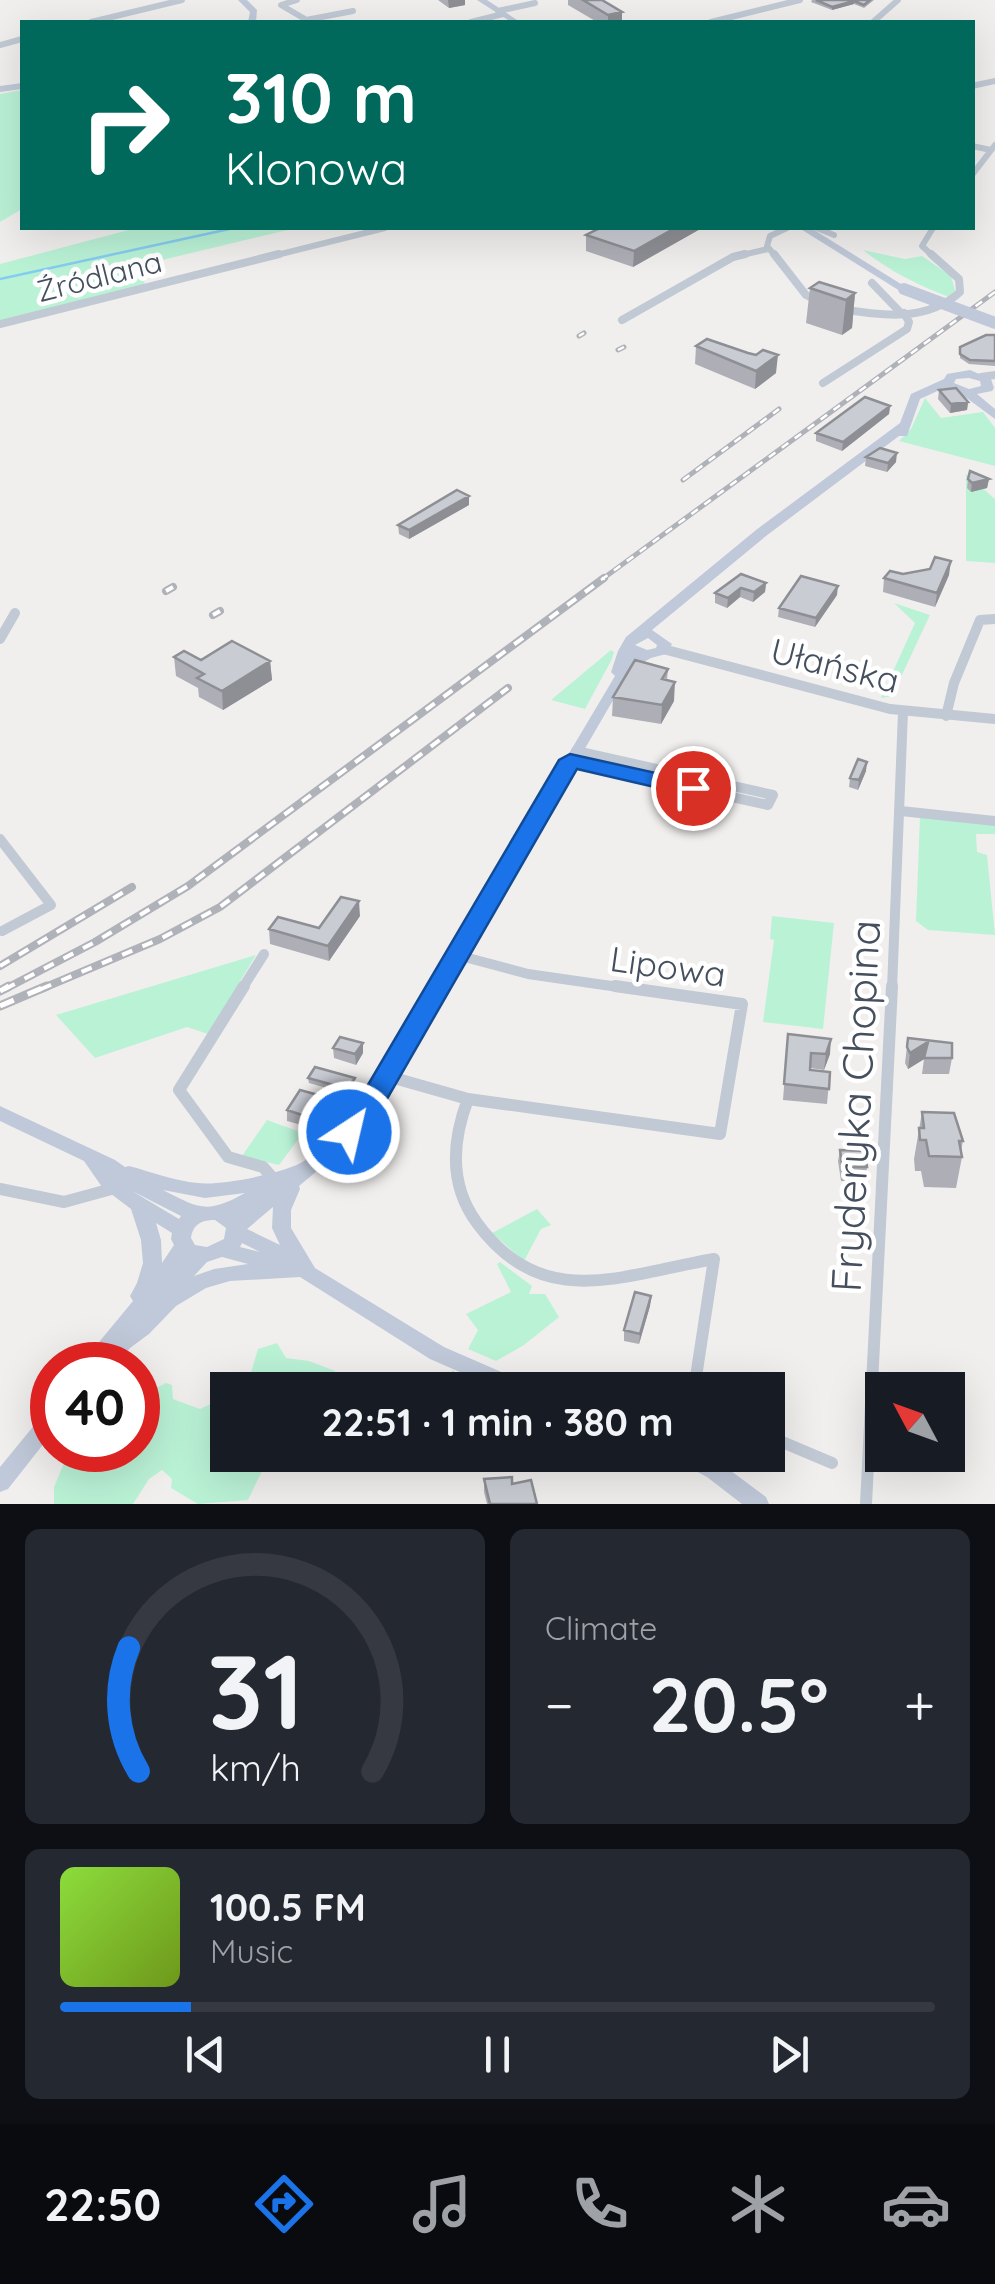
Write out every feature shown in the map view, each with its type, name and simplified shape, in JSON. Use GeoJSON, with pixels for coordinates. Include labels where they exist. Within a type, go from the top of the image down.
{"type":"FeatureCollection","features":[{"type":"Feature","properties":{"kind":"street"},"geometry":{"type":"LineString","coordinates":[[99,20],[182,0]]}},
{"type":"Feature","properties":{"kind":"street"},"geometry":{"type":"LineString","coordinates":[[242,0],[254,12],[252,20]]}},
{"type":"Feature","properties":{"kind":"street"},"geometry":{"type":"LineString","coordinates":[[297,0],[281,6],[306,20]]}},
{"type":"Feature","properties":{"kind":"street"},"geometry":{"type":"LineString","coordinates":[[481,0],[512,20]]}},
{"type":"Feature","properties":{"kind":"street"},"geometry":{"type":"LineString","coordinates":[[719,20],[800,0]]}},
{"type":"Feature","properties":{"kind":"street"},"geometry":{"type":"LineString","coordinates":[[875,20],[898,0]]}},
{"type":"Feature","properties":{"kind":"street"},"geometry":{"type":"LineString","coordinates":[[477,20],[535,3]]}},
{"type":"Feature","properties":{"kind":"street"},"geometry":{"type":"LineString","coordinates":[[312,20],[353,11]]}},
{"type":"Feature","properties":{"kind":"street"},"geometry":{"type":"LineString","coordinates":[[975,171],[992,151]]}},
{"type":"Feature","properties":{"kind":"street","name":"Źródlana"},"geometry":{"type":"LineString","coordinates":[[0,324],[377,230]]}},
{"type":"Feature","properties":{"kind":"street"},"geometry":{"type":"LineString","coordinates":[[783,230],[768,238],[768,249],[813,299],[856,312],[903,313],[941,306],[960,292],[956,276],[922,246],[932,230]]}},
{"type":"Feature","properties":{"kind":"street"},"geometry":{"type":"LineString","coordinates":[[807,230],[907,287],[995,320]]}},
{"type":"Feature","properties":{"kind":"street"},"geometry":{"type":"LineString","coordinates":[[825,230],[907,287]]}},
{"type":"Feature","properties":{"kind":"street"},"geometry":{"type":"LineString","coordinates":[[622,320],[734,257],[768,249]]}},
{"type":"Feature","properties":{"kind":"street"},"geometry":{"type":"LineString","coordinates":[[822,383],[907,329],[903,313],[872,283]]}},
{"type":"Feature","properties":{"kind":"street"},"geometry":{"type":"LineString","coordinates":[[957,388],[958,374],[989,381]]}},
{"type":"Feature","properties":{"kind":"street"},"geometry":{"type":"LineString","coordinates":[[612,689],[630,639],[772,531],[778,522],[875,450],[892,442],[906,430],[914,403],[932,394],[989,381]]}},
{"type":"Feature","properties":{"kind":"street"},"geometry":{"type":"LineString","coordinates":[[989,381],[995,404]]}},
{"type":"Feature","properties":{"kind":"street"},"geometry":{"type":"LineString","coordinates":[[957,388],[995,415]]}},
{"type":"Feature","properties":{"kind":"street"},"geometry":{"type":"LineString","coordinates":[[191,1236],[232,1224],[349,1132],[387,1076],[612,689],[632,663],[660,642],[665,622],[701,591],[704,583]]}},
{"type":"Feature","properties":{"kind":"street"},"geometry":{"type":"LineString","coordinates":[[0,639],[15,614]]}},
{"type":"Feature","properties":{"kind":"street"},"geometry":{"type":"LineString","coordinates":[[946,716],[954,684],[980,620],[995,619]]}},
{"type":"Feature","properties":{"kind":"street"},"geometry":{"type":"LineString","coordinates":[[639,634],[660,642]]}},
{"type":"Feature","properties":{"kind":"street","name":"Ułańska"},"geometry":{"type":"LineString","coordinates":[[660,642],[903,712],[995,719]]}},
{"type":"Feature","properties":{"kind":"street"},"geometry":{"type":"LineString","coordinates":[[629,648],[646,655]]}},
{"type":"Feature","properties":{"kind":"street","name":"Fryderyka Chopina"},"geometry":{"type":"LineString","coordinates":[[866,1504],[903,712]]}},
{"type":"Feature","properties":{"kind":"street"},"geometry":{"type":"LineString","coordinates":[[573,756],[773,795],[768,806],[573,756]]}},
{"type":"Feature","properties":{"kind":"street"},"geometry":{"type":"LineString","coordinates":[[901,811],[995,820]]}},
{"type":"Feature","properties":{"kind":"street"},"geometry":{"type":"LineString","coordinates":[[0,839],[51,905],[2,931]]}},
{"type":"Feature","properties":{"kind":"street"},"geometry":{"type":"LineString","coordinates":[[264,954],[179,1090],[228,1157],[263,1167],[275,1180]]}},
{"type":"Feature","properties":{"kind":"street","name":"Lipowa"},"geometry":{"type":"LineString","coordinates":[[457,955],[528,974],[742,1004],[720,1134],[468,1098]]}},
{"type":"Feature","properties":{"kind":"street"},"geometry":{"type":"LineString","coordinates":[[387,1076],[468,1098],[453,1146],[454,1166],[468,1209],[488,1244],[530,1274],[559,1282],[714,1259],[698,1372]]}},
{"type":"Feature","properties":{"kind":"street"},"geometry":{"type":"LineString","coordinates":[[0,1113],[91,1158],[191,1236]]}},
{"type":"Feature","properties":{"kind":"street"},"geometry":{"type":"LineString","coordinates":[[0,1189],[64,1202],[121,1180],[202,1191],[238,1188],[305,1170]]}},
{"type":"Feature","properties":{"kind":"street"},"geometry":{"type":"LineString","coordinates":[[302,1269],[282,1235],[278,1220],[284,1200],[305,1170]]}},
{"type":"Feature","properties":{"kind":"street"},"geometry":{"type":"LineString","coordinates":[[117,1342],[118,1324],[145,1289],[154,1266],[154,1246],[139,1206],[121,1180]]}},
{"type":"Feature","properties":{"kind":"street"},"geometry":{"type":"LineString","coordinates":[[224,1250],[232,1224],[275,1180]]}},
{"type":"Feature","properties":{"kind":"street"},"geometry":{"type":"LineString","coordinates":[[139,1206],[224,1250],[302,1269]]}},
{"type":"Feature","properties":{"kind":"street"},"geometry":{"type":"LineString","coordinates":[[232,1224],[429,1348],[482,1372]]}},
{"type":"Feature","properties":{"kind":"street"},"geometry":{"type":"LineString","coordinates":[[116,1342],[174,1281],[191,1236]]}},
{"type":"Feature","properties":{"kind":"street"},"geometry":{"type":"LineString","coordinates":[[119,1339],[135,1336],[170,1299],[206,1278],[252,1270],[302,1269]]}},
{"type":"Feature","properties":{"kind":"street"},"geometry":{"type":"LineString","coordinates":[[785,1443],[832,1463]]}},
{"type":"Feature","properties":{"kind":"street"},"geometry":{"type":"LineString","coordinates":[[0,1483],[30,1446]]}},
{"type":"Feature","properties":{"kind":"street"},"geometry":{"type":"LineString","coordinates":[[715,1472],[758,1504]]}},
{"type":"Feature","properties":{"kind":"green space"},"geometry":{"type":"Polygon","coordinates":[[[20,90],[20,210],[0,222],[0,94],[20,90]]]}},
{"type":"Feature","properties":{"kind":"green space"},"geometry":{"type":"Polygon","coordinates":[[[128,230],[288,230],[141,265],[145,285],[0,322],[0,264],[128,230]]]}},
{"type":"Feature","properties":{"kind":"green space"},"geometry":{"type":"Polygon","coordinates":[[[863,250],[905,259],[922,256],[951,276],[955,290],[949,297],[926,288],[863,250]]]}},
{"type":"Feature","properties":{"kind":"green space"},"geometry":{"type":"Polygon","coordinates":[[[925,398],[941,418],[983,412],[995,428],[995,466],[899,441],[911,429],[925,398]]]}},
{"type":"Feature","properties":{"kind":"green space"},"geometry":{"type":"Polygon","coordinates":[[[966,474],[995,499],[995,563],[966,561],[966,474]]]}},
{"type":"Feature","properties":{"kind":"green space"},"geometry":{"type":"Polygon","coordinates":[[[894,603],[930,615],[892,696],[881,698],[915,623],[894,603]]]}},
{"type":"Feature","properties":{"kind":"green space"},"geometry":{"type":"Polygon","coordinates":[[[611,650],[612,659],[585,709],[551,700],[611,650]]]}},
{"type":"Feature","properties":{"kind":"green space"},"geometry":{"type":"Polygon","coordinates":[[[920,816],[995,822],[995,834],[976,834],[977,852],[987,855],[995,935],[928,930],[916,921],[920,816]]]}},
{"type":"Feature","properties":{"kind":"green space"},"geometry":{"type":"Polygon","coordinates":[[[772,916],[834,923],[823,1029],[763,1022],[774,940],[770,939],[772,916]]]}},
{"type":"Feature","properties":{"kind":"green space"},"geometry":{"type":"Polygon","coordinates":[[[256,955],[208,1034],[187,1027],[95,1058],[56,1015],[256,955]]]}},
{"type":"Feature","properties":{"kind":"green space"},"geometry":{"type":"Polygon","coordinates":[[[267,1120],[303,1133],[279,1165],[242,1156],[267,1120]]]}},
{"type":"Feature","properties":{"kind":"green space"},"geometry":{"type":"Polygon","coordinates":[[[537,1209],[551,1225],[541,1229],[524,1261],[492,1233],[537,1209]]]}},
{"type":"Feature","properties":{"kind":"green space"},"geometry":{"type":"Polygon","coordinates":[[[500,1262],[532,1286],[529,1294],[545,1294],[559,1317],[496,1361],[468,1349],[478,1330],[466,1314],[511,1292],[497,1264],[500,1262]]]}},
{"type":"Feature","properties":{"kind":"green space"},"geometry":{"type":"Polygon","coordinates":[[[277,1343],[286,1358],[335,1371],[251,1372],[258,1349],[277,1343]]]}},
{"type":"Feature","properties":{"kind":"green space"},"geometry":{"type":"Polygon","coordinates":[[[172,1385],[173,1399],[200,1409],[210,1404],[210,1472],[262,1472],[248,1500],[198,1504],[171,1488],[172,1479],[160,1471],[160,1386],[172,1385]]]}},
{"type":"Feature","properties":{"kind":"green space"},"geometry":{"type":"Polygon","coordinates":[[[60,1472],[159,1472],[149,1479],[133,1504],[54,1504],[54,1487],[60,1472]]]}},
{"type":"Feature","properties":{"kind":"building"},"geometry":{"type":"Polygon","coordinates":[[[583,0],[602,0],[622,12],[608,15],[583,0]]]}},
{"type":"Feature","properties":{"kind":"building"},"geometry":{"type":"Polygon","coordinates":[[[816,0],[870,0],[864,5],[854,1],[832,7],[816,0]]]}},
{"type":"Feature","properties":{"kind":"building"},"geometry":{"type":"Polygon","coordinates":[[[596,230],[671,230],[634,251],[586,235],[596,230]]]}},
{"type":"Feature","properties":{"kind":"building"},"geometry":{"type":"Polygon","coordinates":[[[819,282],[855,293],[846,300],[810,288],[819,282]]]}},
{"type":"Feature","properties":{"kind":"building"},"geometry":{"type":"Polygon","coordinates":[[[995,335],[995,361],[970,360],[960,354],[960,347],[995,335]]]}},
{"type":"Feature","properties":{"kind":"building"},"geometry":{"type":"Polygon","coordinates":[[[707,339],[756,355],[763,350],[778,355],[756,371],[696,346],[707,339]]]}},
{"type":"Feature","properties":{"kind":"building"},"geometry":{"type":"Polygon","coordinates":[[[956,388],[968,402],[951,404],[939,390],[956,388]]]}},
{"type":"Feature","properties":{"kind":"building"},"geometry":{"type":"Polygon","coordinates":[[[865,397],[890,406],[843,442],[816,433],[865,397]]]}},
{"type":"Feature","properties":{"kind":"building"},"geometry":{"type":"Polygon","coordinates":[[[880,448],[897,453],[888,463],[866,457],[880,448]]]}},
{"type":"Feature","properties":{"kind":"building"},"geometry":{"type":"Polygon","coordinates":[[[970,471],[989,479],[972,483],[968,479],[970,471]]]}},
{"type":"Feature","properties":{"kind":"building"},"geometry":{"type":"Polygon","coordinates":[[[457,490],[469,496],[409,530],[398,525],[457,490]]]}},
{"type":"Feature","properties":{"kind":"building"},"geometry":{"type":"Polygon","coordinates":[[[935,557],[951,561],[937,593],[884,578],[890,571],[903,574],[930,569],[935,557]]]}},
{"type":"Feature","properties":{"kind":"building"},"geometry":{"type":"Polygon","coordinates":[[[741,574],[766,583],[754,592],[741,588],[728,598],[715,593],[741,574]]]}},
{"type":"Feature","properties":{"kind":"building"},"geometry":{"type":"Polygon","coordinates":[[[801,576],[838,586],[816,618],[779,608],[801,576]]]}},
{"type":"Feature","properties":{"kind":"building"},"geometry":{"type":"Polygon","coordinates":[[[232,641],[270,661],[222,691],[197,678],[204,674],[174,657],[184,651],[201,660],[232,641]]]}},
{"type":"Feature","properties":{"kind":"building"},"geometry":{"type":"Polygon","coordinates":[[[635,660],[668,669],[662,679],[675,682],[662,705],[613,697],[635,660]]]}},
{"type":"Feature","properties":{"kind":"building"},"geometry":{"type":"Polygon","coordinates":[[[858,759],[867,762],[859,780],[850,778],[858,759]]]}},
{"type":"Feature","properties":{"kind":"building"},"geometry":{"type":"Polygon","coordinates":[[[341,897],[359,901],[328,946],[269,929],[278,917],[319,928],[341,897]]]}},
{"type":"Feature","properties":{"kind":"building"},"geometry":{"type":"Polygon","coordinates":[[[788,1034],[831,1039],[826,1054],[811,1053],[810,1070],[830,1072],[829,1089],[784,1084],[788,1034]]]}},
{"type":"Feature","properties":{"kind":"building"},"geometry":{"type":"Polygon","coordinates":[[[340,1037],[363,1043],[355,1054],[333,1048],[340,1037]]]}},
{"type":"Feature","properties":{"kind":"building"},"geometry":{"type":"Polygon","coordinates":[[[908,1038],[952,1043],[952,1058],[924,1058],[928,1042],[910,1053],[908,1038]]]}},
{"type":"Feature","properties":{"kind":"building"},"geometry":{"type":"Polygon","coordinates":[[[315,1067],[355,1078],[348,1089],[308,1078],[315,1067]]]}},
{"type":"Feature","properties":{"kind":"building"},"geometry":{"type":"Polygon","coordinates":[[[300,1090],[322,1096],[308,1117],[287,1110],[300,1090]]]}},
{"type":"Feature","properties":{"kind":"building"},"geometry":{"type":"Polygon","coordinates":[[[922,1112],[954,1113],[963,1141],[959,1141],[962,1157],[929,1156],[926,1140],[920,1140],[919,1128],[924,1128],[922,1112]]]}},
{"type":"Feature","properties":{"kind":"building"},"geometry":{"type":"Polygon","coordinates":[[[840,1150],[865,1151],[867,1167],[843,1171],[840,1150]]]}},
{"type":"Feature","properties":{"kind":"building"},"geometry":{"type":"Polygon","coordinates":[[[635,1292],[651,1296],[640,1334],[624,1330],[635,1292]]]}},
{"type":"Feature","properties":{"kind":"building"},"geometry":{"type":"Polygon","coordinates":[[[512,1477],[512,1484],[531,1480],[537,1504],[490,1504],[484,1479],[512,1477]]]}},
{"type":"Feature","properties":{"kind":"waterway"},"geometry":{"type":"LineString","coordinates":[[0,279],[225,230]]}},
{"type":"Feature","properties":{"kind":"railway"},"geometry":{"type":"LineString","coordinates":[[601,580],[995,292]]}},
{"type":"Feature","properties":{"kind":"railway"},"geometry":{"type":"LineString","coordinates":[[579,336],[584,333]]}},
{"type":"Feature","properties":{"kind":"railway"},"geometry":{"type":"LineString","coordinates":[[618,350],[624,347]]}},
{"type":"Feature","properties":{"kind":"railway"},"geometry":{"type":"LineString","coordinates":[[683,480],[779,409]]}},
{"type":"Feature","properties":{"kind":"railway"},"geometry":{"type":"LineString","coordinates":[[5,989],[95,942],[188,886],[604,578]]}},
{"type":"Feature","properties":{"kind":"railway"},"geometry":{"type":"LineString","coordinates":[[166,591],[173,587]]}},
{"type":"Feature","properties":{"kind":"railway"},"geometry":{"type":"LineString","coordinates":[[213,615],[220,611]]}},
{"type":"Feature","properties":{"kind":"railway"},"geometry":{"type":"LineString","coordinates":[[41,989],[160,939],[220,907],[508,688]]}},
{"type":"Feature","properties":{"kind":"railway"},"geometry":{"type":"LineString","coordinates":[[0,966],[132,887]]}},
{"type":"Feature","properties":{"kind":"railway"},"geometry":{"type":"LineString","coordinates":[[0,991],[9,986]]}},
{"type":"Feature","properties":{"kind":"railway"},"geometry":{"type":"LineString","coordinates":[[0,1006],[47,986]]}},
{"type":"Feature","properties":{"kind":"route"},"geometry":{"type":"LineString","coordinates":[[349,1132],[374,1097],[570,760],[693,788]]}}]}
